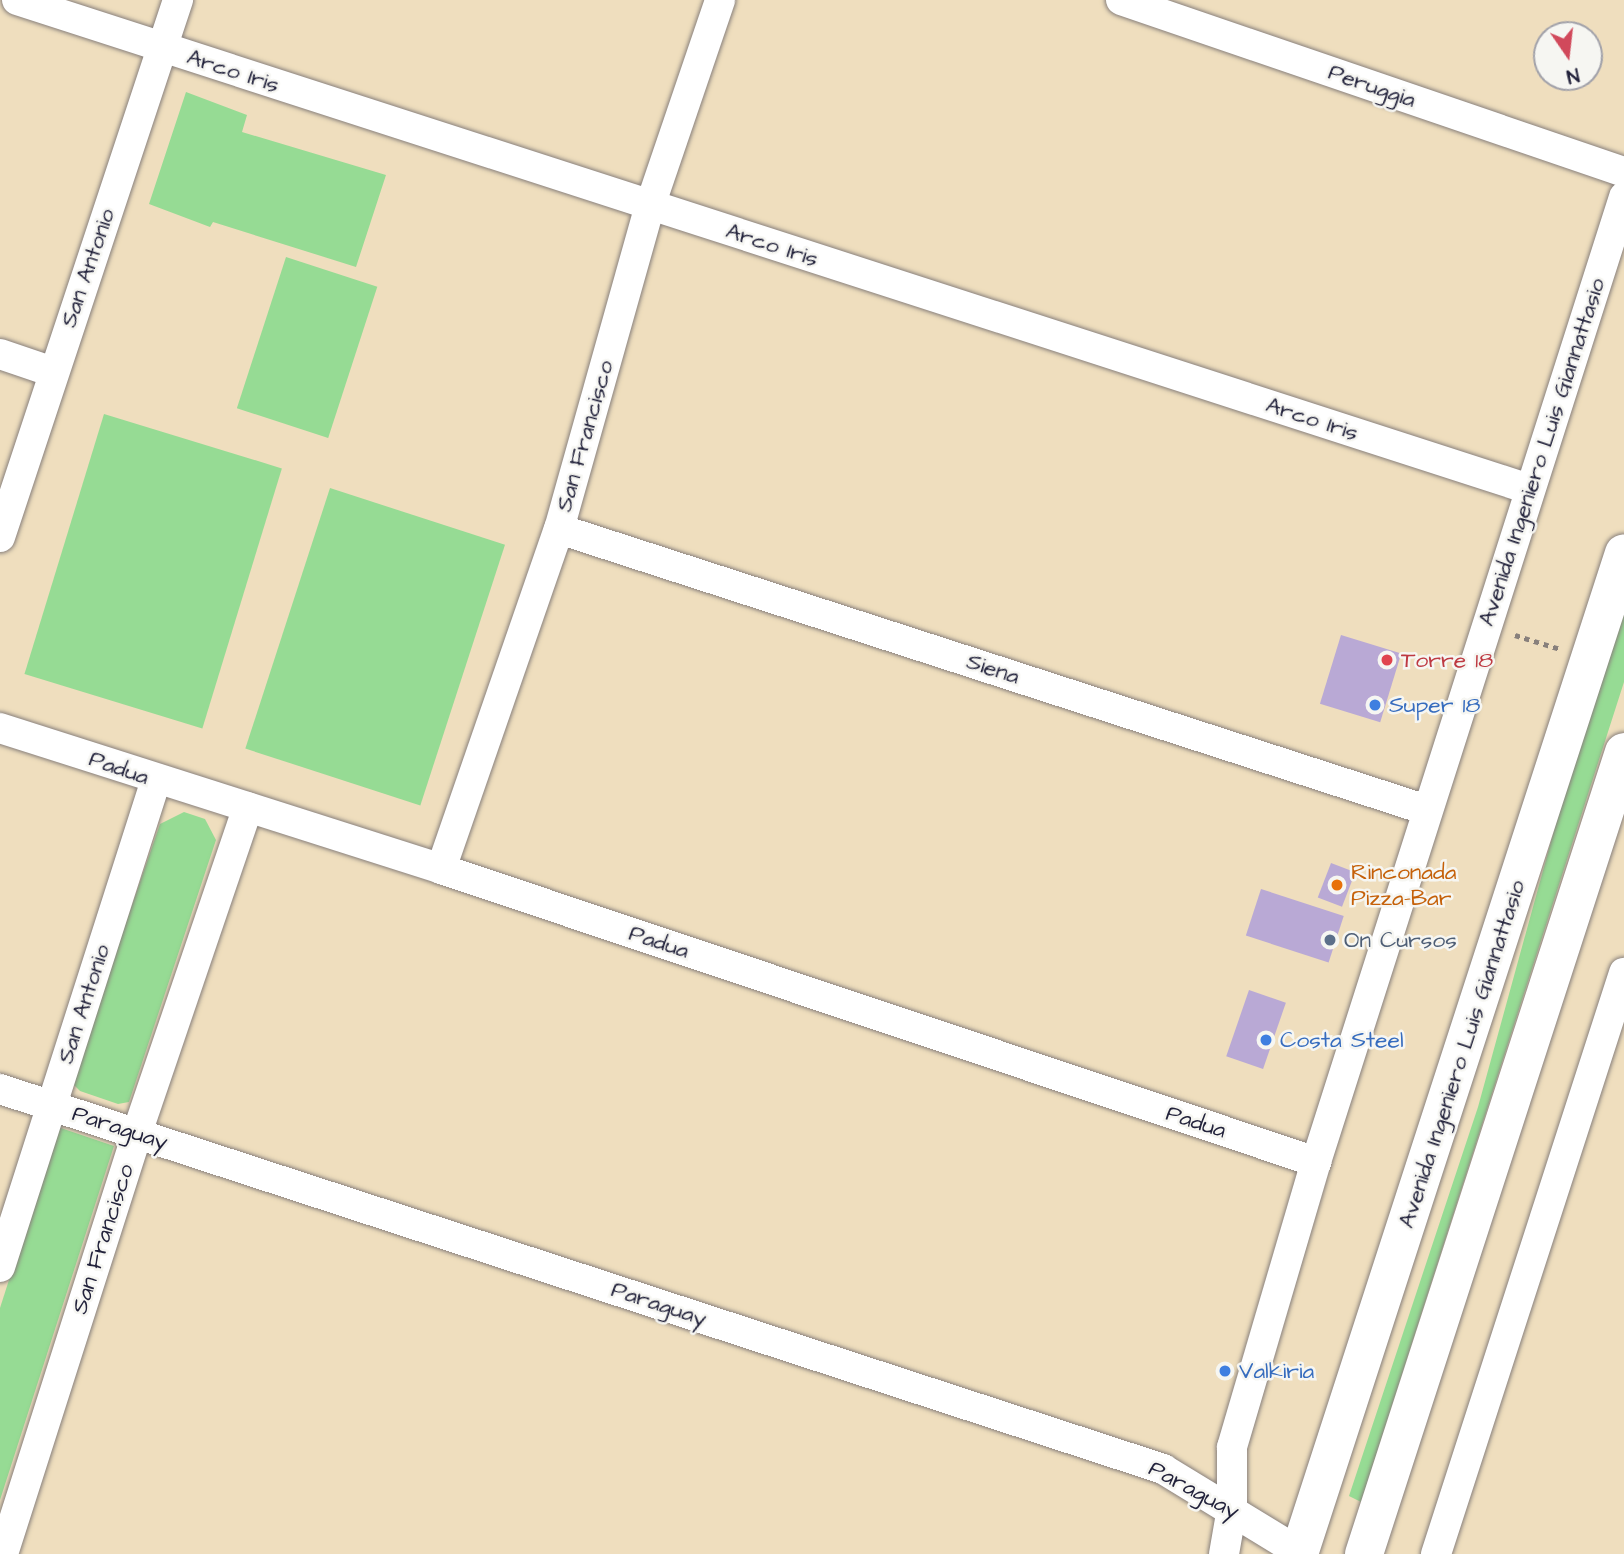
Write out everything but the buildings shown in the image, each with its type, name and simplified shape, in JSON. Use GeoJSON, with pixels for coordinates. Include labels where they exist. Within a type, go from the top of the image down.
{"type":"FeatureCollection","features":[{"type":"Feature","properties":{"kind":"main road","name":"Avenida Ingeniero Luis Giannattasio"},"geometry":{"type":"LineString","coordinates":[[1301,1554],[1624,553]]}},
{"type":"Feature","properties":{"kind":"main road"},"geometry":{"type":"LineString","coordinates":[[1364,1554],[1624,752]]}},
{"type":"Feature","properties":{"kind":"street","name":"Arco Iris"},"geometry":{"type":"LineString","coordinates":[[16,0],[1529,489]]}},
{"type":"Feature","properties":{"kind":"street","name":"San Antonio"},"geometry":{"type":"LineString","coordinates":[[0,537],[178,0]]}},
{"type":"Feature","properties":{"kind":"street","name":"San Francisco"},"geometry":{"type":"LineString","coordinates":[[441,869],[559,529],[650,206],[720,0]]}},
{"type":"Feature","properties":{"kind":"street","name":"Peruggia"},"geometry":{"type":"LineString","coordinates":[[1121,0],[1624,172]]}},
{"type":"Feature","properties":{"kind":"street","name":"Avenida Ingeniero Luis Giannattasio"},"geometry":{"type":"LineString","coordinates":[[1224,1554],[1232,1508],[1232,1447],[1316,1162],[1624,197]]}},
{"type":"Feature","properties":{"kind":"street"},"geometry":{"type":"LineString","coordinates":[[0,354],[53,372]]}},
{"type":"Feature","properties":{"kind":"street","name":"Siena"},"geometry":{"type":"LineString","coordinates":[[559,529],[1427,810]]}},
{"type":"Feature","properties":{"kind":"street","name":"Padua"},"geometry":{"type":"LineString","coordinates":[[0,727],[156,780],[441,869],[1316,1162]]}},
{"type":"Feature","properties":{"kind":"street","name":"San Antonio"},"geometry":{"type":"LineString","coordinates":[[0,1267],[156,780]]}},
{"type":"Feature","properties":{"kind":"street","name":"San Francisco"},"geometry":{"type":"LineString","coordinates":[[3,1554],[137,1133],[248,807]]}},
{"type":"Feature","properties":{"kind":"street"},"geometry":{"type":"LineString","coordinates":[[1436,1554],[1624,973]]}},
{"type":"Feature","properties":{"kind":"street","name":"Paraguay"},"geometry":{"type":"LineString","coordinates":[[0,1089],[1163,1469],[1232,1508],[1301,1554]]}},
{"type":"Feature","properties":{"kind":"green space"},"geometry":{"type":"Polygon","coordinates":[[[186,92],[247,115],[242,132],[386,175],[356,267],[213,222],[210,227],[149,204],[186,92]]]}},
{"type":"Feature","properties":{"kind":"green space"},"geometry":{"type":"Polygon","coordinates":[[[286,257],[377,287],[328,438],[237,408],[286,257]]]}},
{"type":"Feature","properties":{"kind":"green space"},"geometry":{"type":"Polygon","coordinates":[[[104,414],[282,468],[202,728],[24,674],[104,414]]]}},
{"type":"Feature","properties":{"kind":"green space"},"geometry":{"type":"Polygon","coordinates":[[[330,488],[505,545],[420,805],[245,749],[330,488]]]}},
{"type":"Feature","properties":{"kind":"green space"},"geometry":{"type":"Polygon","coordinates":[[[1624,602],[1624,682],[1361,1502],[1349,1496],[1478,1107],[1572,765],[1624,602]]]}},
{"type":"Feature","properties":{"kind":"green space"},"geometry":{"type":"Polygon","coordinates":[[[184,812],[205,819],[216,840],[129,1102],[118,1104],[80,1091],[71,1082],[160,824],[184,812]]]}},
{"type":"Feature","properties":{"kind":"green space"},"geometry":{"type":"Polygon","coordinates":[[[58,1127],[114,1146],[0,1500],[0,1308],[58,1127]]]}},
{"type":"Feature","properties":{"kind":"place","name":"Torre 18"},"geometry":{"type":"Point","coordinates":[1387,660]}},
{"type":"Feature","properties":{"kind":"place","name":"Super 18"},"geometry":{"type":"Point","coordinates":[1375,705]}},
{"type":"Feature","properties":{"kind":"place","name":"Rinconada Pizza-Bar"},"geometry":{"type":"Point","coordinates":[1337,885]}},
{"type":"Feature","properties":{"kind":"place","name":"On Cursos"},"geometry":{"type":"Point","coordinates":[1330,940]}},
{"type":"Feature","properties":{"kind":"place","name":"Costa Steel"},"geometry":{"type":"Point","coordinates":[1266,1040]}},
{"type":"Feature","properties":{"kind":"place","name":"Valkiria"},"geometry":{"type":"Point","coordinates":[1225,1371]}}]}
